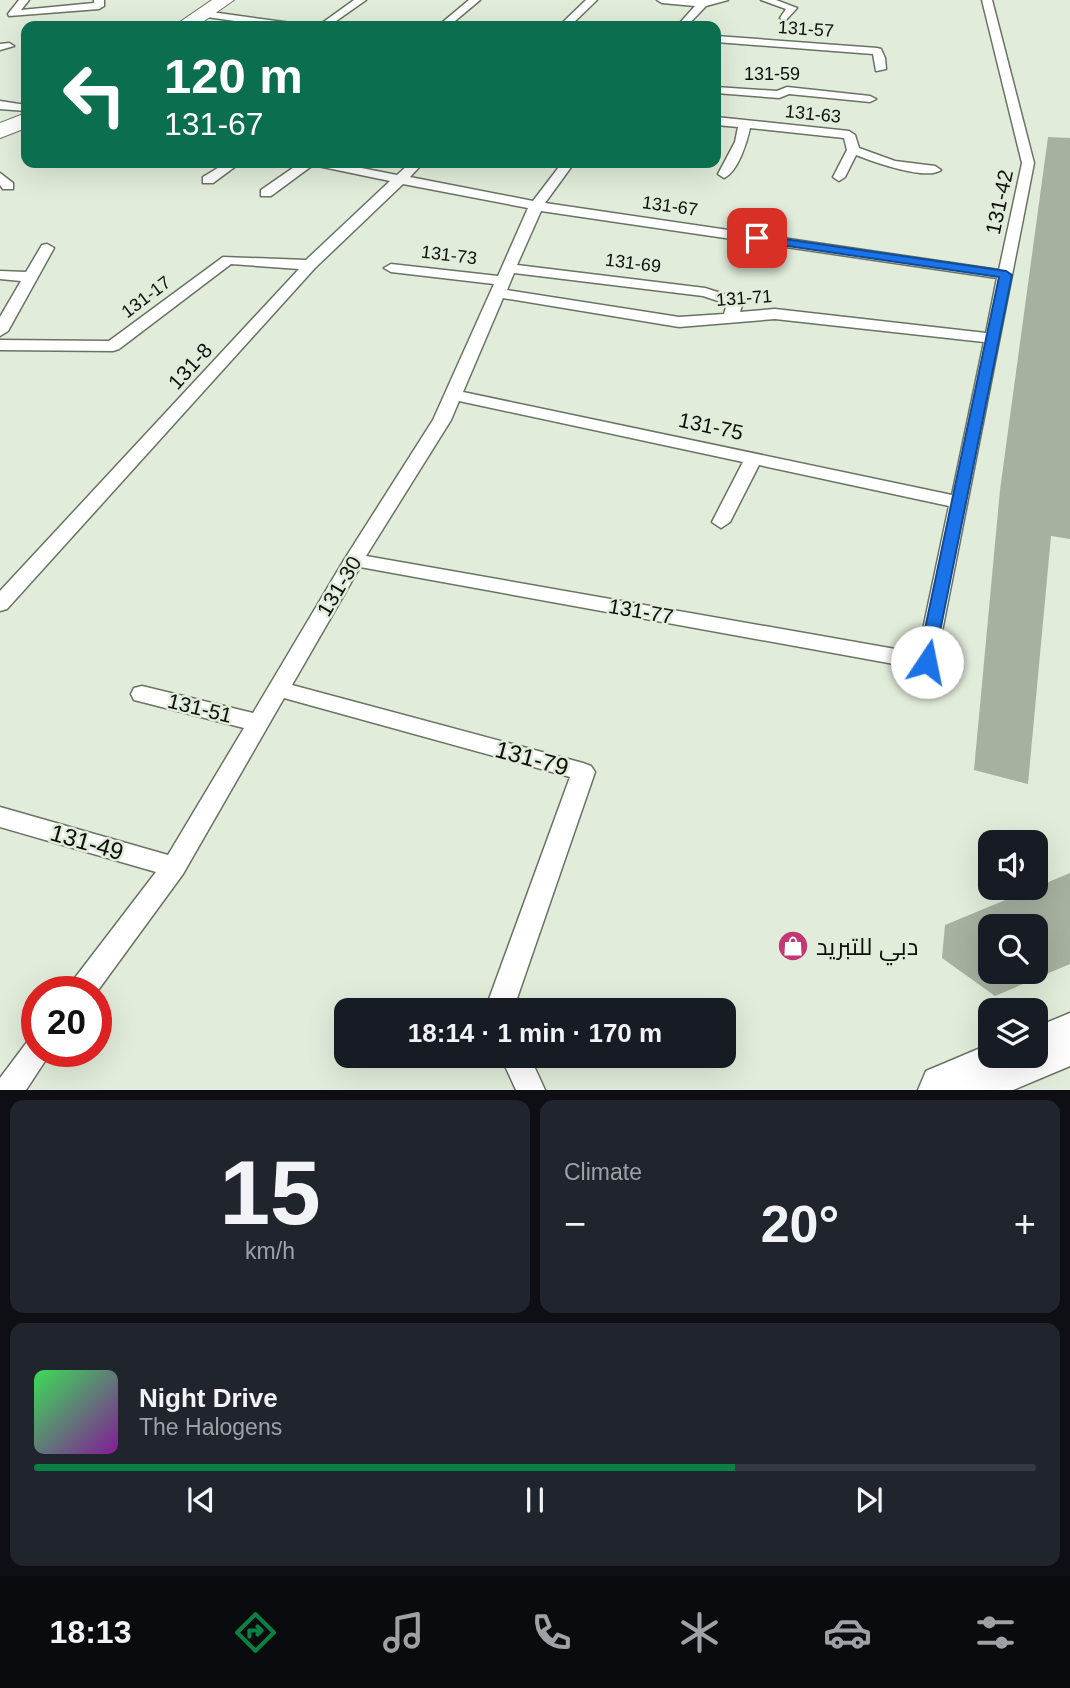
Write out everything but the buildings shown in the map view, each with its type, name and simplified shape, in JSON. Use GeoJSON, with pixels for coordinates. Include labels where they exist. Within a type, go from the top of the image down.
{"type":"FeatureCollection","features":[{"type":"Feature","properties":{"kind":"street"},"geometry":{"type":"LineString","coordinates":[[192,21],[225,0]]}},
{"type":"Feature","properties":{"kind":"street"},"geometry":{"type":"LineString","coordinates":[[0,131],[21,122]]}},
{"type":"Feature","properties":{"kind":"street"},"geometry":{"type":"LineString","coordinates":[[1048,1048],[1070,1039]]}},
{"type":"Feature","properties":{"kind":"street"},"geometry":{"type":"LineString","coordinates":[[946,1090],[999,1068]]}},
{"type":"Feature","properties":{"kind":"lane"},"geometry":{"type":"LineString","coordinates":[[13,14],[24,0]]}},
{"type":"Feature","properties":{"kind":"lane"},"geometry":{"type":"LineString","coordinates":[[0,16],[99,6],[99,0]]}},
{"type":"Feature","properties":{"kind":"lane"},"geometry":{"type":"LineString","coordinates":[[330,21],[361,0]]}},
{"type":"Feature","properties":{"kind":"lane"},"geometry":{"type":"LineString","coordinates":[[449,21],[475,0]]}},
{"type":"Feature","properties":{"kind":"lane"},"geometry":{"type":"LineString","coordinates":[[569,21],[592,0]]}},
{"type":"Feature","properties":{"kind":"lane"},"geometry":{"type":"LineString","coordinates":[[662,0],[703,4],[723,0]]}},
{"type":"Feature","properties":{"kind":"lane"},"geometry":{"type":"LineString","coordinates":[[766,0],[792,8],[785,18]]}},
{"type":"Feature","properties":{"kind":"lane","name":"131-42"},"geometry":{"type":"LineString","coordinates":[[927,662],[1028,163],[987,0]]}},
{"type":"Feature","properties":{"kind":"lane"},"geometry":{"type":"LineString","coordinates":[[687,21],[703,4]]}},
{"type":"Feature","properties":{"kind":"lane"},"geometry":{"type":"LineString","coordinates":[[204,14],[255,21]]}},
{"type":"Feature","properties":{"kind":"lane","name":"131-57"},"geometry":{"type":"LineString","coordinates":[[721,39],[877,51],[880,69]]}},
{"type":"Feature","properties":{"kind":"lane","name":"131-59"},"geometry":{"type":"LineString","coordinates":[[721,90],[779,96],[787,90],[870,99]]}},
{"type":"Feature","properties":{"kind":"lane"},"geometry":{"type":"LineString","coordinates":[[0,105],[21,107]]}},
{"type":"Feature","properties":{"kind":"lane","name":"131-63"},"geometry":{"type":"LineString","coordinates":[[721,122],[849,135],[853,150],[893,164],[935,170]]}},
{"type":"Feature","properties":{"kind":"lane"},"geometry":{"type":"LineString","coordinates":[[723,174],[741,142],[745,124]]}},
{"type":"Feature","properties":{"kind":"lane"},"geometry":{"type":"LineString","coordinates":[[839,177],[853,150]]}},
{"type":"Feature","properties":{"kind":"lane"},"geometry":{"type":"LineString","coordinates":[[208,180],[226,168]]}},
{"type":"Feature","properties":{"kind":"lane"},"geometry":{"type":"LineString","coordinates":[[266,193],[301,168]]}},
{"type":"Feature","properties":{"kind":"lane","name":"131-67"},"geometry":{"type":"LineString","coordinates":[[344,168],[536,206],[1006,275]]}},
{"type":"Feature","properties":{"kind":"lane","name":"131-8"},"geometry":{"type":"LineString","coordinates":[[0,604],[310,265],[412,168]]}},
{"type":"Feature","properties":{"kind":"lane","name":"131-30"},"geometry":{"type":"LineString","coordinates":[[93,976],[174,867],[354,560],[442,420],[536,206],[564,168]]}},
{"type":"Feature","properties":{"kind":"lane"},"geometry":{"type":"LineString","coordinates":[[0,331],[47,248]]}},
{"type":"Feature","properties":{"kind":"lane","name":"131-17"},"geometry":{"type":"LineString","coordinates":[[0,345],[113,346],[228,260],[310,265]]}},
{"type":"Feature","properties":{"kind":"lane","name":"131-73"},"geometry":{"type":"LineString","coordinates":[[391,268],[503,280]]}},
{"type":"Feature","properties":{"kind":"lane"},"geometry":{"type":"LineString","coordinates":[[0,275],[31,277]]}},
{"type":"Feature","properties":{"kind":"lane","name":"131-71"},"geometry":{"type":"LineString","coordinates":[[503,280],[679,322],[775,314],[993,338]]}},
{"type":"Feature","properties":{"kind":"lane","name":"131-69"},"geometry":{"type":"LineString","coordinates":[[503,280],[705,292],[735,302],[731,318]]}},
{"type":"Feature","properties":{"kind":"lane","name":"131-75"},"geometry":{"type":"LineString","coordinates":[[453,395],[959,502]]}},
{"type":"Feature","properties":{"kind":"lane"},"geometry":{"type":"LineString","coordinates":[[721,522],[753,458]]}},
{"type":"Feature","properties":{"kind":"lane","name":"131-77"},"geometry":{"type":"LineString","coordinates":[[354,560],[927,662]]}},
{"type":"Feature","properties":{"kind":"lane","name":"131-79"},"geometry":{"type":"LineString","coordinates":[[279,689],[583,772],[503,998]]}},
{"type":"Feature","properties":{"kind":"lane","name":"131-51"},"geometry":{"type":"LineString","coordinates":[[142,694],[258,723]]}},
{"type":"Feature","properties":{"kind":"lane","name":"131-49"},"geometry":{"type":"LineString","coordinates":[[0,817],[174,867]]}},
{"type":"Feature","properties":{"kind":"lane"},"geometry":{"type":"LineString","coordinates":[[8,1090],[25,1067]]}},
{"type":"Feature","properties":{"kind":"lane"},"geometry":{"type":"LineString","coordinates":[[520,1068],[531,1090]]}},
{"type":"Feature","properties":{"kind":"place","name":"دبي للتبريد"},"geometry":{"type":"Point","coordinates":[793,946]}},
{"type":"Feature","properties":{"kind":"route"},"geometry":{"type":"LineString","coordinates":[[757,238],[1006,275],[927,662]]}}]}
